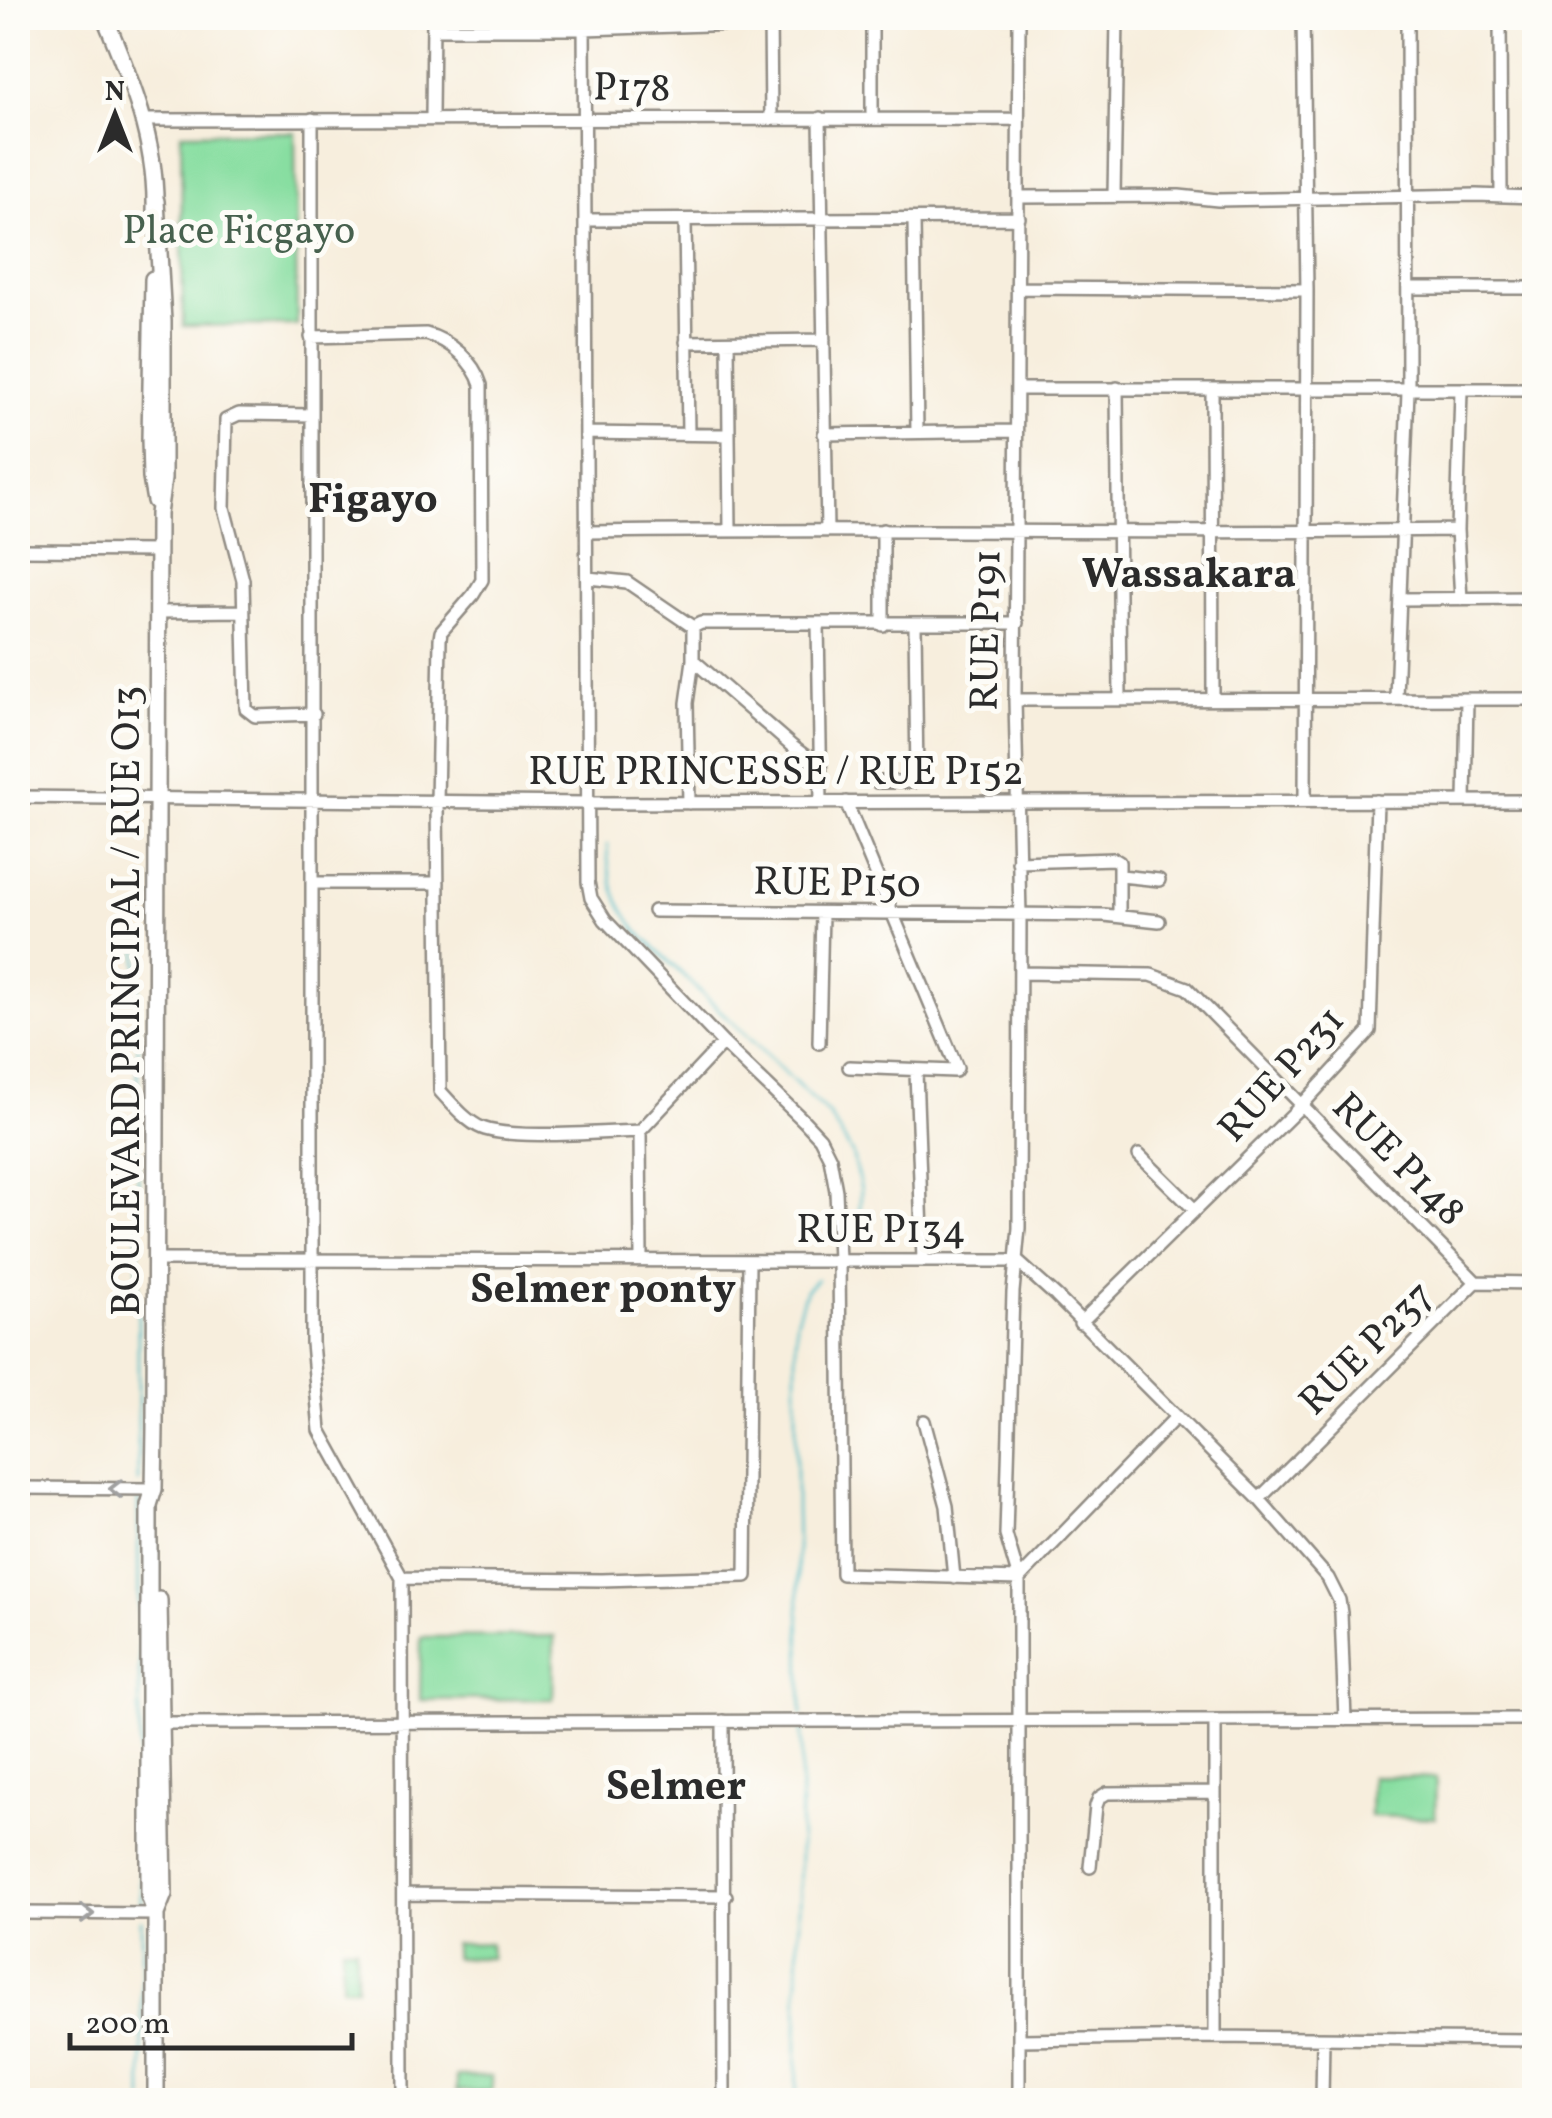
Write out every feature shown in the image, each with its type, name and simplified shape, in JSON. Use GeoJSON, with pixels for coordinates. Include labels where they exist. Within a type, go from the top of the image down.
{"type":"FeatureCollection","features":[{"type":"Feature","properties":{"kind":"main road","name":"BOULEVARD PRINCIPAL / RUE O13"},"geometry":{"type":"LineString","coordinates":[[105,18],[144,120],[156,183],[150,439],[150,478],[158,514],[159,612],[154,1489],[158,1505],[164,1894],[156,1914]]}},
{"type":"Feature","properties":{"kind":"main road","name":"BOULEVARD PRINCIPAL / RUE O13"},"geometry":{"type":"LineString","coordinates":[[154,1489],[149,1505],[149,1858],[150,1896],[156,1914],[156,2100]]}},
{"type":"Feature","properties":{"kind":"street"},"geometry":{"type":"LineString","coordinates":[[872,18],[872,117]]}},
{"type":"Feature","properties":{"kind":"street"},"geometry":{"type":"LineString","coordinates":[[1018,119],[1019,18]]}},
{"type":"Feature","properties":{"kind":"street"},"geometry":{"type":"LineString","coordinates":[[1114,196],[1117,18]]}},
{"type":"Feature","properties":{"kind":"street"},"geometry":{"type":"LineString","coordinates":[[1303,18],[1307,290],[1305,800]]}},
{"type":"Feature","properties":{"kind":"street"},"geometry":{"type":"LineString","coordinates":[[1396,697],[1408,390],[1407,18]]}},
{"type":"Feature","properties":{"kind":"street"},"geometry":{"type":"LineString","coordinates":[[1500,18],[1500,196]]}},
{"type":"Feature","properties":{"kind":"street"},"geometry":{"type":"LineString","coordinates":[[432,117],[433,23],[770,20],[771,119]]}},
{"type":"Feature","properties":{"kind":"street"},"geometry":{"type":"LineString","coordinates":[[584,23],[588,882],[597,910],[803,1120],[825,1148],[836,1190],[839,1260],[842,1574],[1019,1578],[1176,1417]]}},
{"type":"Feature","properties":{"kind":"street"},"geometry":{"type":"LineString","coordinates":[[820,118],[827,531]]}},
{"type":"Feature","properties":{"kind":"street"},"geometry":{"type":"LineString","coordinates":[[312,119],[312,1342],[318,1422],[402,1578],[403,2100]]}},
{"type":"Feature","properties":{"kind":"street","name":"P178"},"geometry":{"type":"LineString","coordinates":[[144,120],[1018,119]]}},
{"type":"Feature","properties":{"kind":"street","name":"RUE P191"},"geometry":{"type":"LineString","coordinates":[[1018,119],[1014,700],[1020,973],[1017,1262],[1006,1535],[1019,1578],[1019,2100]]}},
{"type":"Feature","properties":{"kind":"street"},"geometry":{"type":"LineString","coordinates":[[1020,197],[1534,197]]}},
{"type":"Feature","properties":{"kind":"street"},"geometry":{"type":"LineString","coordinates":[[585,220],[1019,218]]}},
{"type":"Feature","properties":{"kind":"street"},"geometry":{"type":"LineString","coordinates":[[914,219],[917,432]]}},
{"type":"Feature","properties":{"kind":"street"},"geometry":{"type":"LineString","coordinates":[[685,220],[688,434]]}},
{"type":"Feature","properties":{"kind":"street"},"geometry":{"type":"LineString","coordinates":[[1017,288],[1307,290]]}},
{"type":"Feature","properties":{"kind":"street"},"geometry":{"type":"LineString","coordinates":[[1408,288],[1534,288]]}},
{"type":"Feature","properties":{"kind":"street"},"geometry":{"type":"LineString","coordinates":[[312,337],[426,334],[439,338],[473,368],[481,386],[482,580],[440,639],[440,1091],[485,1129],[640,1131]]}},
{"type":"Feature","properties":{"kind":"street"},"geometry":{"type":"LineString","coordinates":[[686,342],[824,340]]}},
{"type":"Feature","properties":{"kind":"street"},"geometry":{"type":"LineString","coordinates":[[728,342],[730,530]]}},
{"type":"Feature","properties":{"kind":"street"},"geometry":{"type":"LineString","coordinates":[[1117,388],[1120,698]]}},
{"type":"Feature","properties":{"kind":"street"},"geometry":{"type":"LineString","coordinates":[[1018,389],[1534,389]]}},
{"type":"Feature","properties":{"kind":"street"},"geometry":{"type":"LineString","coordinates":[[1212,389],[1213,698]]}},
{"type":"Feature","properties":{"kind":"street"},"geometry":{"type":"LineString","coordinates":[[1461,390],[1457,530],[1461,599]]}},
{"type":"Feature","properties":{"kind":"street"},"geometry":{"type":"LineString","coordinates":[[312,414],[239,414],[226,420],[224,508],[240,562],[246,710],[255,716],[314,714]]}},
{"type":"Feature","properties":{"kind":"street"},"geometry":{"type":"LineString","coordinates":[[824,434],[1016,431]]}},
{"type":"Feature","properties":{"kind":"street"},"geometry":{"type":"LineString","coordinates":[[586,433],[728,435]]}},
{"type":"Feature","properties":{"kind":"street"},"geometry":{"type":"LineString","coordinates":[[588,532],[1018,529],[1212,534],[1457,530]]}},
{"type":"Feature","properties":{"kind":"street"},"geometry":{"type":"LineString","coordinates":[[883,530],[883,624]]}},
{"type":"Feature","properties":{"kind":"street"},"geometry":{"type":"LineString","coordinates":[[18,550],[158,551]]}},
{"type":"Feature","properties":{"kind":"street"},"geometry":{"type":"LineString","coordinates":[[588,578],[627,582],[693,627]]}},
{"type":"Feature","properties":{"kind":"street"},"geometry":{"type":"LineString","coordinates":[[1400,598],[1534,598]]}},
{"type":"Feature","properties":{"kind":"street"},"geometry":{"type":"LineString","coordinates":[[159,612],[243,611]]}},
{"type":"Feature","properties":{"kind":"street"},"geometry":{"type":"LineString","coordinates":[[693,627],[701,623],[1016,623]]}},
{"type":"Feature","properties":{"kind":"street"},"geometry":{"type":"LineString","coordinates":[[818,624],[821,802]]}},
{"type":"Feature","properties":{"kind":"street"},"geometry":{"type":"LineString","coordinates":[[877,782],[914,782],[917,778],[916,625]]}},
{"type":"Feature","properties":{"kind":"street"},"geometry":{"type":"LineString","coordinates":[[690,802],[687,702],[693,627]]}},
{"type":"Feature","properties":{"kind":"street"},"geometry":{"type":"LineString","coordinates":[[693,660],[820,767]]}},
{"type":"Feature","properties":{"kind":"street"},"geometry":{"type":"LineString","coordinates":[[1014,700],[1534,699]]}},
{"type":"Feature","properties":{"kind":"street"},"geometry":{"type":"LineString","coordinates":[[1465,801],[1468,700]]}},
{"type":"Feature","properties":{"kind":"street","name":"RUE PRINCESSE / RUE P152"},"geometry":{"type":"LineString","coordinates":[[18,797],[586,804],[1534,802]]}},
{"type":"Feature","properties":{"kind":"street","name":"RUE P231"},"geometry":{"type":"LineString","coordinates":[[1080,1323],[1302,1105],[1372,1025],[1377,801]]}},
{"type":"Feature","properties":{"kind":"street"},"geometry":{"type":"LineString","coordinates":[[846,802],[957,1068],[916,1072],[849,1067]]}},
{"type":"Feature","properties":{"kind":"street"},"geometry":{"type":"LineString","coordinates":[[1018,862],[1114,859],[1121,876],[1119,916]]}},
{"type":"Feature","properties":{"kind":"street"},"geometry":{"type":"LineString","coordinates":[[1121,876],[1159,880]]}},
{"type":"Feature","properties":{"kind":"street"},"geometry":{"type":"LineString","coordinates":[[314,883],[438,883]]}},
{"type":"Feature","properties":{"kind":"street","name":"RUE P150"},"geometry":{"type":"LineString","coordinates":[[654,911],[1119,916],[1159,920]]}},
{"type":"Feature","properties":{"kind":"street"},"geometry":{"type":"LineString","coordinates":[[820,1043],[822,913]]}},
{"type":"Feature","properties":{"kind":"street","name":"RUE P148"},"geometry":{"type":"LineString","coordinates":[[1020,973],[1151,975],[1187,988],[1476,1282]]}},
{"type":"Feature","properties":{"kind":"street"},"geometry":{"type":"LineString","coordinates":[[641,1260],[640,1131],[723,1042]]}},
{"type":"Feature","properties":{"kind":"street"},"geometry":{"type":"LineString","coordinates":[[916,1072],[923,1260]]}},
{"type":"Feature","properties":{"kind":"street"},"geometry":{"type":"LineString","coordinates":[[1139,1154],[1195,1210]]}},
{"type":"Feature","properties":{"kind":"street","name":"RUE P134"},"geometry":{"type":"LineString","coordinates":[[156,1260],[1017,1262],[1259,1499],[1328,1578],[1339,1600],[1345,1720]]}},
{"type":"Feature","properties":{"kind":"street"},"geometry":{"type":"LineString","coordinates":[[402,1578],[609,1580],[746,1576],[749,1262]]}},
{"type":"Feature","properties":{"kind":"street","name":"RUE P237"},"geometry":{"type":"LineString","coordinates":[[1259,1499],[1476,1282],[1534,1283]]}},
{"type":"Feature","properties":{"kind":"street"},"geometry":{"type":"LineString","coordinates":[[924,1421],[947,1506],[954,1578]]}},
{"type":"Feature","properties":{"kind":"street"},"geometry":{"type":"LineString","coordinates":[[18,1488],[154,1489]]}},
{"type":"Feature","properties":{"kind":"street"},"geometry":{"type":"LineString","coordinates":[[161,1723],[1534,1719]]}},
{"type":"Feature","properties":{"kind":"street"},"geometry":{"type":"LineString","coordinates":[[723,1720],[724,2100]]}},
{"type":"Feature","properties":{"kind":"street"},"geometry":{"type":"LineString","coordinates":[[1214,2037],[1216,1722]]}},
{"type":"Feature","properties":{"kind":"street"},"geometry":{"type":"LineString","coordinates":[[1090,1867],[1096,1806],[1107,1792],[1215,1792]]}},
{"type":"Feature","properties":{"kind":"street"},"geometry":{"type":"LineString","coordinates":[[404,1894],[726,1896]]}},
{"type":"Feature","properties":{"kind":"street"},"geometry":{"type":"LineString","coordinates":[[18,1913],[156,1914]]}},
{"type":"Feature","properties":{"kind":"street"},"geometry":{"type":"LineString","coordinates":[[1322,2100],[1323,2039]]}},
{"type":"Feature","properties":{"kind":"street"},"geometry":{"type":"LineString","coordinates":[[1020,2040],[1534,2040]]}},
{"type":"Feature","properties":{"kind":"green space","name":"Place Ficgayo"},"geometry":{"type":"Polygon","coordinates":[[[295,132],[297,325],[183,326],[181,133],[295,132]]]}},
{"type":"Feature","properties":{"kind":"green space"},"geometry":{"type":"Polygon","coordinates":[[[554,1636],[553,1699],[420,1700],[421,1637],[554,1636]]]}},
{"type":"Feature","properties":{"kind":"green space"},"geometry":{"type":"Polygon","coordinates":[[[1371,1776],[1436,1778],[1435,1818],[1370,1816],[1371,1776]]]}},
{"type":"Feature","properties":{"kind":"green space"},"geometry":{"type":"Polygon","coordinates":[[[490,1943],[491,1958],[454,1958],[454,1944],[490,1943]]]}},
{"type":"Feature","properties":{"kind":"green space"},"geometry":{"type":"Polygon","coordinates":[[[342,1947],[356,1947],[356,1987],[342,1987],[342,1947]]]}},
{"type":"Feature","properties":{"kind":"green space"},"geometry":{"type":"Polygon","coordinates":[[[457,2076],[492,2076],[492,2091],[457,2091],[457,2076]]]}},
{"type":"Feature","properties":{"kind":"waterway"},"geometry":{"type":"LineString","coordinates":[[607,845],[615,892],[638,932],[829,1115],[852,1153],[861,1190],[858,1238]]}},
{"type":"Feature","properties":{"kind":"waterway"},"geometry":{"type":"LineString","coordinates":[[138,943],[138,1482]]}},
{"type":"Feature","properties":{"kind":"waterway"},"geometry":{"type":"LineString","coordinates":[[802,1715],[796,1321],[806,1290],[817,1279]]}},
{"type":"Feature","properties":{"kind":"waterway"},"geometry":{"type":"LineString","coordinates":[[138,1495],[141,1907]]}},
{"type":"Feature","properties":{"kind":"waterway"},"geometry":{"type":"LineString","coordinates":[[796,2100],[802,1723]]}},
{"type":"Feature","properties":{"kind":"waterway"},"geometry":{"type":"LineString","coordinates":[[141,1920],[143,2100]]}},
{"type":"Feature","properties":{"kind":"district","name":"Figayo"},"geometry":{"type":"Point","coordinates":[373,497]}},
{"type":"Feature","properties":{"kind":"district","name":"Wassakara"},"geometry":{"type":"Point","coordinates":[1189,572]}},
{"type":"Feature","properties":{"kind":"district","name":"Selmer ponty"},"geometry":{"type":"Point","coordinates":[603,1287]}},
{"type":"Feature","properties":{"kind":"district","name":"Selmer"},"geometry":{"type":"Point","coordinates":[676,1784]}}]}
